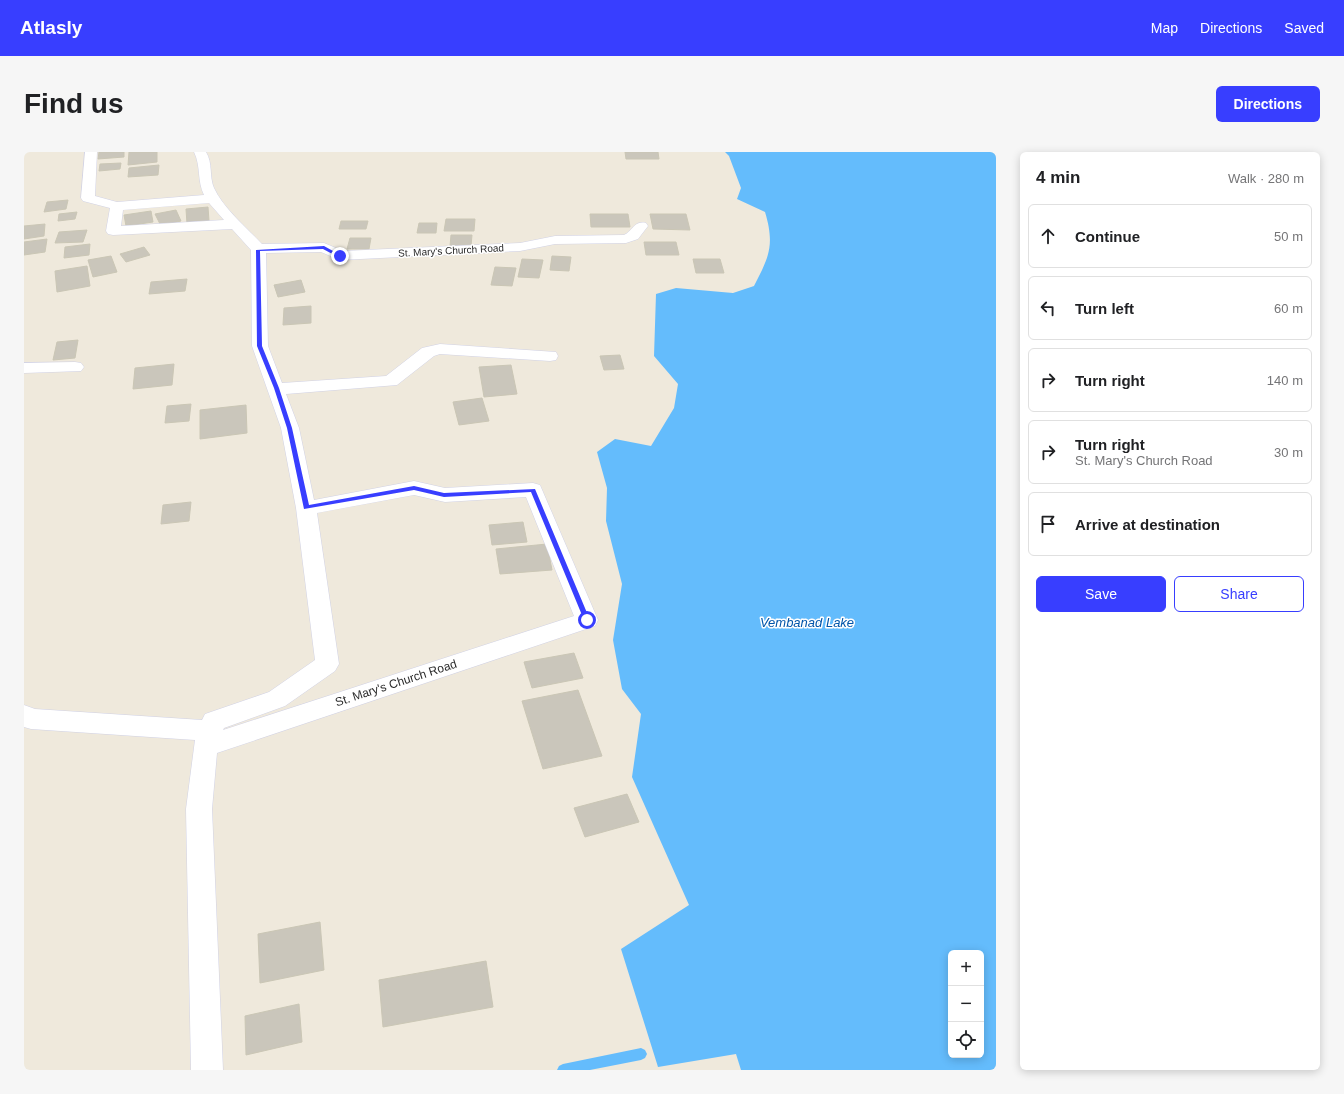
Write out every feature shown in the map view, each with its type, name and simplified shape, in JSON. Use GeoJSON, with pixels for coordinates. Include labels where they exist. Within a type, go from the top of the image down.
{"type":"FeatureCollection","features":[{"type":"Feature","properties":{"kind":"street"},"geometry":{"type":"LineString","coordinates":[[91,152],[88,198],[117,206],[213,199]]}},
{"type":"Feature","properties":{"kind":"street"},"geometry":{"type":"LineString","coordinates":[[200,152],[204,159],[206,186],[213,199],[228,218],[236,224],[258,250],[260,346],[277,388],[290,428],[306,508],[327,664],[277,698],[214,721],[208,739],[199,809],[207,1070]]}},
{"type":"Feature","properties":{"kind":"street"},"geometry":{"type":"LineString","coordinates":[[117,206],[113,231],[236,224]]}},
{"type":"Feature","properties":{"kind":"street","name":"St. Mary's Church Road"},"geometry":{"type":"LineString","coordinates":[[258,250],[324,247],[340,256],[520,247],[555,240],[626,239],[634,236],[641,226]]}},
{"type":"Feature","properties":{"kind":"street"},"geometry":{"type":"LineString","coordinates":[[277,388],[391,381],[428,352],[440,349],[550,356]]}},
{"type":"Feature","properties":{"kind":"street"},"geometry":{"type":"LineString","coordinates":[[24,368],[75,366]]}},
{"type":"Feature","properties":{"kind":"street","name":"St. Mary's Church Road"},"geometry":{"type":"LineString","coordinates":[[208,739],[587,620],[533,490],[444,495],[414,488],[306,508]]}},
{"type":"Feature","properties":{"kind":"street"},"geometry":{"type":"LineString","coordinates":[[24,715],[31,719],[208,739]]}},
{"type":"Feature","properties":{"kind":"water","name":"Vembanad Lake"},"geometry":{"type":"Polygon","coordinates":[[[725,152],[996,152],[996,1070],[741,1070],[736,1054],[658,1067],[621,949],[689,905],[632,777],[641,714],[622,689],[613,640],[622,584],[606,521],[607,488],[597,452],[615,439],[651,446],[674,408],[678,384],[654,356],[656,294],[676,288],[733,293],[754,286],[767,259],[770,233],[765,212],[737,199],[741,188],[729,156],[725,152]]]}},
{"type":"Feature","properties":{"kind":"building"},"geometry":{"type":"Polygon","coordinates":[[[99,152],[124,152],[124,157],[98,159],[99,152]]]}},
{"type":"Feature","properties":{"kind":"building"},"geometry":{"type":"Polygon","coordinates":[[[129,152],[157,152],[157,162],[128,165],[129,152]]]}},
{"type":"Feature","properties":{"kind":"building"},"geometry":{"type":"Polygon","coordinates":[[[625,152],[658,152],[659,159],[626,159],[625,152]]]}},
{"type":"Feature","properties":{"kind":"building"},"geometry":{"type":"Polygon","coordinates":[[[121,163],[120,169],[99,171],[100,164],[121,163]]]}},
{"type":"Feature","properties":{"kind":"building"},"geometry":{"type":"Polygon","coordinates":[[[159,165],[158,175],[128,177],[129,168],[159,165]]]}},
{"type":"Feature","properties":{"kind":"building"},"geometry":{"type":"Polygon","coordinates":[[[68,200],[66,209],[44,212],[47,202],[68,200]]]}},
{"type":"Feature","properties":{"kind":"building"},"geometry":{"type":"Polygon","coordinates":[[[208,207],[209,221],[187,224],[186,209],[208,207]]]}},
{"type":"Feature","properties":{"kind":"building"},"geometry":{"type":"Polygon","coordinates":[[[176,210],[181,221],[161,226],[155,214],[176,210]]]}},
{"type":"Feature","properties":{"kind":"building"},"geometry":{"type":"Polygon","coordinates":[[[151,211],[153,222],[126,226],[124,215],[151,211]]]}},
{"type":"Feature","properties":{"kind":"building"},"geometry":{"type":"Polygon","coordinates":[[[77,212],[75,219],[58,221],[59,214],[77,212]]]}},
{"type":"Feature","properties":{"kind":"building"},"geometry":{"type":"Polygon","coordinates":[[[590,214],[628,214],[630,227],[591,227],[590,214]]]}},
{"type":"Feature","properties":{"kind":"building"},"geometry":{"type":"Polygon","coordinates":[[[650,214],[686,214],[690,230],[653,229],[650,214]]]}},
{"type":"Feature","properties":{"kind":"building"},"geometry":{"type":"Polygon","coordinates":[[[446,219],[475,219],[474,231],[444,231],[446,219]]]}},
{"type":"Feature","properties":{"kind":"building"},"geometry":{"type":"Polygon","coordinates":[[[341,221],[368,221],[366,229],[339,229],[341,221]]]}},
{"type":"Feature","properties":{"kind":"building"},"geometry":{"type":"Polygon","coordinates":[[[419,223],[437,223],[436,233],[417,233],[419,223]]]}},
{"type":"Feature","properties":{"kind":"building"},"geometry":{"type":"Polygon","coordinates":[[[45,224],[44,236],[24,239],[24,226],[45,224]]]}},
{"type":"Feature","properties":{"kind":"building"},"geometry":{"type":"Polygon","coordinates":[[[87,230],[83,242],[55,243],[59,232],[87,230]]]}},
{"type":"Feature","properties":{"kind":"building"},"geometry":{"type":"Polygon","coordinates":[[[451,235],[472,235],[471,246],[450,246],[451,235]]]}},
{"type":"Feature","properties":{"kind":"building"},"geometry":{"type":"Polygon","coordinates":[[[350,238],[371,238],[369,249],[347,249],[350,238]]]}},
{"type":"Feature","properties":{"kind":"building"},"geometry":{"type":"Polygon","coordinates":[[[47,239],[45,252],[24,255],[24,242],[47,239]]]}},
{"type":"Feature","properties":{"kind":"building"},"geometry":{"type":"Polygon","coordinates":[[[644,242],[676,242],[679,255],[646,255],[644,242]]]}},
{"type":"Feature","properties":{"kind":"building"},"geometry":{"type":"Polygon","coordinates":[[[90,244],[89,255],[64,258],[65,247],[90,244]]]}},
{"type":"Feature","properties":{"kind":"building"},"geometry":{"type":"Polygon","coordinates":[[[144,247],[150,255],[126,262],[120,254],[144,247]]]}},
{"type":"Feature","properties":{"kind":"building"},"geometry":{"type":"Polygon","coordinates":[[[111,256],[117,272],[93,277],[88,260],[111,256]]]}},
{"type":"Feature","properties":{"kind":"building"},"geometry":{"type":"Polygon","coordinates":[[[552,256],[571,257],[569,271],[550,270],[552,256]]]}},
{"type":"Feature","properties":{"kind":"building"},"geometry":{"type":"Polygon","coordinates":[[[522,259],[543,260],[539,278],[518,277],[522,259]]]}},
{"type":"Feature","properties":{"kind":"building"},"geometry":{"type":"Polygon","coordinates":[[[693,259],[720,259],[724,273],[696,273],[693,259]]]}},
{"type":"Feature","properties":{"kind":"building"},"geometry":{"type":"Polygon","coordinates":[[[87,266],[90,286],[57,292],[55,271],[87,266]]]}},
{"type":"Feature","properties":{"kind":"building"},"geometry":{"type":"Polygon","coordinates":[[[495,267],[516,268],[512,286],[491,285],[495,267]]]}},
{"type":"Feature","properties":{"kind":"building"},"geometry":{"type":"Polygon","coordinates":[[[187,279],[185,291],[149,294],[151,282],[187,279]]]}},
{"type":"Feature","properties":{"kind":"building"},"geometry":{"type":"Polygon","coordinates":[[[301,280],[305,292],[278,297],[274,285],[301,280]]]}},
{"type":"Feature","properties":{"kind":"building"},"geometry":{"type":"Polygon","coordinates":[[[311,306],[311,323],[283,325],[284,308],[311,306]]]}},
{"type":"Feature","properties":{"kind":"building"},"geometry":{"type":"Polygon","coordinates":[[[78,340],[75,358],[53,360],[57,342],[78,340]]]}},
{"type":"Feature","properties":{"kind":"building"},"geometry":{"type":"Polygon","coordinates":[[[620,355],[624,369],[604,370],[600,356],[620,355]]]}},
{"type":"Feature","properties":{"kind":"building"},"geometry":{"type":"Polygon","coordinates":[[[174,364],[172,385],[133,389],[135,368],[174,364]]]}},
{"type":"Feature","properties":{"kind":"building"},"geometry":{"type":"Polygon","coordinates":[[[511,365],[517,394],[484,397],[479,367],[511,365]]]}},
{"type":"Feature","properties":{"kind":"building"},"geometry":{"type":"Polygon","coordinates":[[[482,398],[489,421],[459,425],[453,402],[482,398]]]}},
{"type":"Feature","properties":{"kind":"building"},"geometry":{"type":"Polygon","coordinates":[[[191,404],[189,421],[165,423],[167,406],[191,404]]]}},
{"type":"Feature","properties":{"kind":"building"},"geometry":{"type":"Polygon","coordinates":[[[246,405],[247,433],[200,439],[200,410],[246,405]]]}},
{"type":"Feature","properties":{"kind":"building"},"geometry":{"type":"Polygon","coordinates":[[[191,502],[189,521],[161,524],[163,505],[191,502]]]}},
{"type":"Feature","properties":{"kind":"building"},"geometry":{"type":"Polygon","coordinates":[[[523,522],[527,542],[492,545],[489,525],[523,522]]]}},
{"type":"Feature","properties":{"kind":"building"},"geometry":{"type":"Polygon","coordinates":[[[547,544],[552,570],[500,574],[496,549],[547,544]]]}},
{"type":"Feature","properties":{"kind":"building"},"geometry":{"type":"Polygon","coordinates":[[[574,653],[583,678],[532,688],[524,662],[574,653]]]}},
{"type":"Feature","properties":{"kind":"building"},"geometry":{"type":"Polygon","coordinates":[[[578,690],[602,756],[543,769],[522,701],[578,690]]]}},
{"type":"Feature","properties":{"kind":"building"},"geometry":{"type":"Polygon","coordinates":[[[627,794],[639,822],[585,837],[574,808],[627,794]]]}},
{"type":"Feature","properties":{"kind":"building"},"geometry":{"type":"Polygon","coordinates":[[[320,922],[324,970],[260,983],[258,934],[320,922]]]}},
{"type":"Feature","properties":{"kind":"building"},"geometry":{"type":"Polygon","coordinates":[[[486,961],[493,1007],[383,1027],[379,980],[486,961]]]}},
{"type":"Feature","properties":{"kind":"building"},"geometry":{"type":"Polygon","coordinates":[[[299,1004],[302,1042],[246,1055],[245,1016],[299,1004]]]}},
{"type":"Feature","properties":{"kind":"waterway"},"geometry":{"type":"LineString","coordinates":[[563,1070],[641,1054]]}},
{"type":"Feature","properties":{"kind":"route"},"geometry":{"type":"LineString","coordinates":[[340,256],[324,247],[258,250],[260,346],[277,388],[290,428],[306,508],[414,488],[444,495],[533,490],[587,620]]}}]}
